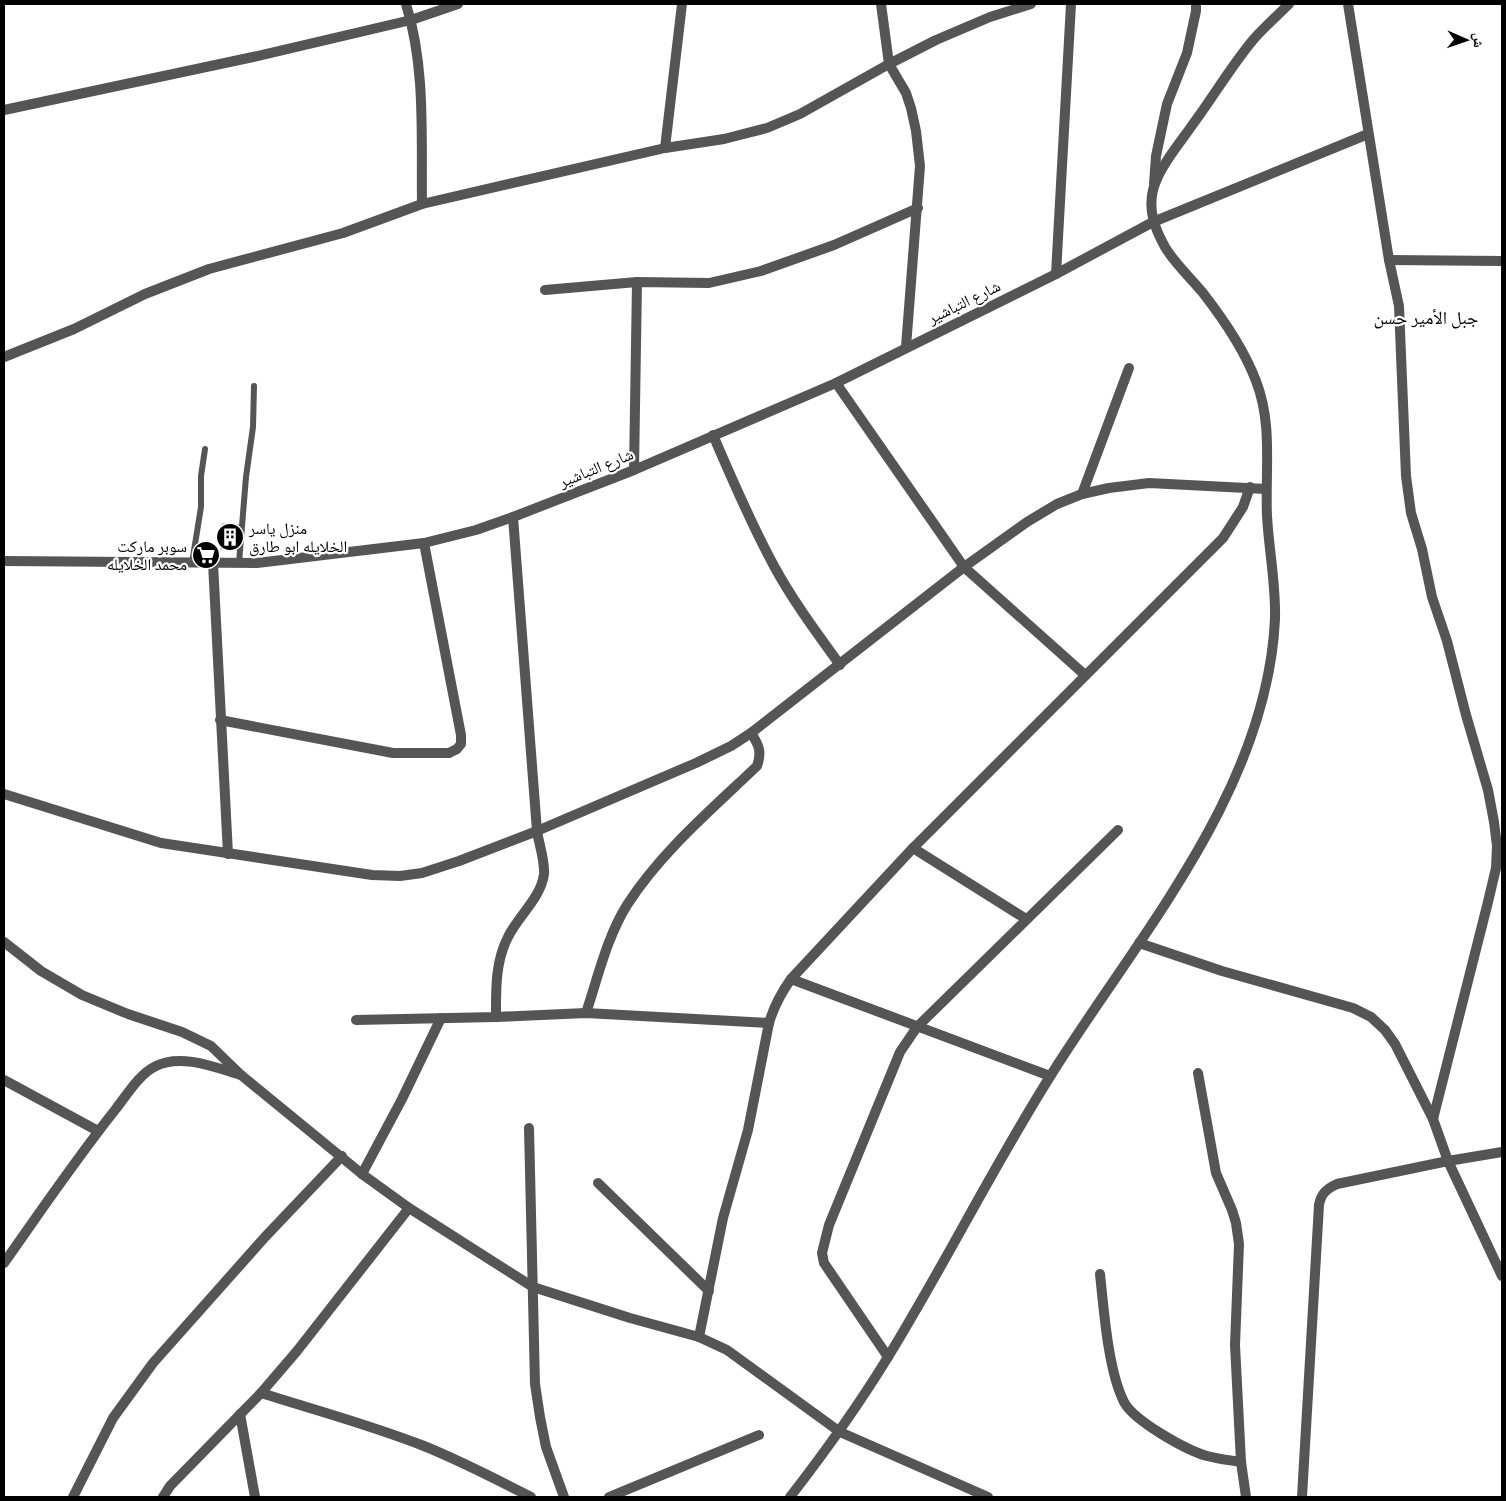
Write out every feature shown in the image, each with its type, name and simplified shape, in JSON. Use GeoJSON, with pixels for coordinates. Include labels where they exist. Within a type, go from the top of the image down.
{"type":"FeatureCollection","features":[{"type":"Feature","properties":{"kind":"street"},"geometry":{"type":"LineString","coordinates":[[406,4],[411,20],[420,71],[422,204]]}},
{"type":"Feature","properties":{"kind":"street"},"geometry":{"type":"LineString","coordinates":[[4,110],[253,57],[411,20],[458,4]]}},
{"type":"Feature","properties":{"kind":"street"},"geometry":{"type":"LineString","coordinates":[[665,148],[682,4]]}},
{"type":"Feature","properties":{"kind":"street"},"geometry":{"type":"LineString","coordinates":[[881,4],[889,64],[906,93],[916,131],[920,166],[906,347]]}},
{"type":"Feature","properties":{"kind":"street"},"geometry":{"type":"LineString","coordinates":[[4,357],[74,329],[145,294],[209,269],[342,232],[422,204],[665,148],[724,139],[767,128],[800,114],[936,40],[990,17],[1031,4]]}},
{"type":"Feature","properties":{"kind":"street"},"geometry":{"type":"LineString","coordinates":[[1056,274],[1071,4]]}},
{"type":"Feature","properties":{"kind":"street"},"geometry":{"type":"LineString","coordinates":[[790,1497],[840,1432],[888,1357],[1050,1076],[1176,888],[1210,829],[1241,762],[1261,704],[1269,665],[1274,623],[1275,587],[1267,522],[1266,417],[1262,398],[1246,358],[1227,326],[1202,292],[1167,251],[1153,222],[1156,156],[1167,104],[1187,53],[1196,4]]}},
{"type":"Feature","properties":{"kind":"street"},"geometry":{"type":"LineString","coordinates":[[1154,190],[1168,160],[1252,41],[1289,4]]}},
{"type":"Feature","properties":{"kind":"street"},"geometry":{"type":"LineString","coordinates":[[1346,5],[1398,306],[1406,476],[1411,513],[1422,549],[1432,597],[1447,641],[1488,790],[1497,846],[1496,868],[1433,1119]]}},
{"type":"Feature","properties":{"kind":"street","name":"شارع التباشير"},"geometry":{"type":"LineString","coordinates":[[4,561],[257,563],[424,543],[476,530],[634,470],[836,383],[1056,274],[1153,222],[1368,134]]}},
{"type":"Feature","properties":{"kind":"street"},"geometry":{"type":"LineString","coordinates":[[545,290],[637,282],[710,283],[753,274],[819,250],[918,208]]}},
{"type":"Feature","properties":{"kind":"street"},"geometry":{"type":"LineString","coordinates":[[1389,260],[1502,261]]}},
{"type":"Feature","properties":{"kind":"street"},"geometry":{"type":"LineString","coordinates":[[634,470],[637,282]]}},
{"type":"Feature","properties":{"kind":"street"},"geometry":{"type":"LineString","coordinates":[[1082,494],[1129,368]]}},
{"type":"Feature","properties":{"kind":"street"},"geometry":{"type":"LineString","coordinates":[[836,383],[964,567],[1085,675]]}},
{"type":"Feature","properties":{"kind":"street"},"geometry":{"type":"LineString","coordinates":[[713,435],[740,498],[774,566],[793,598],[840,665]]}},
{"type":"Feature","properties":{"kind":"street"},"geometry":{"type":"LineString","coordinates":[[4,794],[142,838],[228,854],[372,875],[400,876],[422,874],[459,862],[537,831],[715,755],[752,733],[964,567],[1027,522],[1057,504],[1082,494],[1109,488],[1149,483],[1266,488]]}},
{"type":"Feature","properties":{"kind":"street"},"geometry":{"type":"LineString","coordinates":[[700,1337],[723,1218],[748,1130],[769,1023],[774,1006],[791,978],[913,848],[1223,538],[1243,507],[1250,487]]}},
{"type":"Feature","properties":{"kind":"street"},"geometry":{"type":"LineString","coordinates":[[496,1017],[496,983],[500,958],[508,937],[540,888],[544,872],[537,831],[513,517]]}},
{"type":"Feature","properties":{"kind":"street"},"geometry":{"type":"LineString","coordinates":[[220,720],[393,753],[441,754],[457,749],[461,744],[461,735],[424,543]]}},
{"type":"Feature","properties":{"kind":"street"},"geometry":{"type":"LineString","coordinates":[[213,563],[228,854]]}},
{"type":"Feature","properties":{"kind":"street"},"geometry":{"type":"LineString","coordinates":[[586,1013],[610,940],[626,907],[670,852],[757,766],[760,759],[760,746],[752,733]]}},
{"type":"Feature","properties":{"kind":"street"},"geometry":{"type":"LineString","coordinates":[[888,1357],[824,1263],[822,1253],[829,1225],[900,1052],[917,1027],[1118,830]]}},
{"type":"Feature","properties":{"kind":"street"},"geometry":{"type":"LineString","coordinates":[[913,848],[1026,919]]}},
{"type":"Feature","properties":{"kind":"street"},"geometry":{"type":"LineString","coordinates":[[4,942],[41,971],[82,995],[128,1014],[182,1032],[211,1046],[241,1075],[362,1174],[409,1208],[533,1287],[630,1318],[700,1337],[727,1350],[840,1432],[986,1497]]}},
{"type":"Feature","properties":{"kind":"street"},"geometry":{"type":"LineString","coordinates":[[1139,943],[1222,971],[1354,1008],[1371,1017],[1385,1030],[1395,1044],[1433,1119],[1448,1161],[1502,1276]]}},
{"type":"Feature","properties":{"kind":"street"},"geometry":{"type":"LineString","coordinates":[[791,978],[1050,1076]]}},
{"type":"Feature","properties":{"kind":"street"},"geometry":{"type":"LineString","coordinates":[[356,1020],[586,1013],[769,1023]]}},
{"type":"Feature","properties":{"kind":"street"},"geometry":{"type":"LineString","coordinates":[[362,1174],[402,1099],[441,1018]]}},
{"type":"Feature","properties":{"kind":"street"},"geometry":{"type":"LineString","coordinates":[[4,1263],[98,1131],[139,1079],[156,1066],[174,1061],[200,1062],[241,1075]]}},
{"type":"Feature","properties":{"kind":"street"},"geometry":{"type":"LineString","coordinates":[[1198,1073],[1216,1173],[1232,1210],[1239,1244],[1236,1345],[1241,1462],[1246,1497]]}},
{"type":"Feature","properties":{"kind":"street"},"geometry":{"type":"LineString","coordinates":[[4,1080],[98,1131]]}},
{"type":"Feature","properties":{"kind":"street"},"geometry":{"type":"LineString","coordinates":[[529,1128],[535,1384],[546,1448],[564,1497]]}},
{"type":"Feature","properties":{"kind":"street"},"geometry":{"type":"LineString","coordinates":[[1302,1497],[1320,1198],[1326,1189],[1336,1184],[1502,1152]]}},
{"type":"Feature","properties":{"kind":"street"},"geometry":{"type":"LineString","coordinates":[[73,1497],[114,1418],[153,1363],[265,1237],[342,1156]]}},
{"type":"Feature","properties":{"kind":"street"},"geometry":{"type":"LineString","coordinates":[[598,1183],[709,1291]]}},
{"type":"Feature","properties":{"kind":"street"},"geometry":{"type":"LineString","coordinates":[[163,1497],[170,1486],[261,1393],[297,1351],[409,1208]]}},
{"type":"Feature","properties":{"kind":"street"},"geometry":{"type":"LineString","coordinates":[[1100,1274],[1112,1362],[1118,1386],[1129,1408],[1164,1435],[1188,1448],[1206,1456],[1241,1462]]}},
{"type":"Feature","properties":{"kind":"street"},"geometry":{"type":"LineString","coordinates":[[261,1393],[423,1445],[459,1460],[531,1497]]}},
{"type":"Feature","properties":{"kind":"street"},"geometry":{"type":"LineString","coordinates":[[240,1414],[255,1497]]}},
{"type":"Feature","properties":{"kind":"street"},"geometry":{"type":"LineString","coordinates":[[609,1497],[759,1436]]}},
{"type":"Feature","properties":{"kind":"lane"},"geometry":{"type":"LineString","coordinates":[[239,563],[246,477],[253,427],[254,386]]}},
{"type":"Feature","properties":{"kind":"lane"},"geometry":{"type":"LineString","coordinates":[[192,563],[201,507],[201,476],[205,449]]}},
{"type":"Feature","properties":{"kind":"building","name":"منزل ياسر الخلايله ابو طارق"},"geometry":{"type":"Polygon","coordinates":[[[222,523],[239,524],[237,551],[220,550],[222,523]]]}},
{"type":"Feature","properties":{"kind":"place","name":"منزل ياسر الخلايله ابو طارق"},"geometry":{"type":"Point","coordinates":[230,537]}},
{"type":"Feature","properties":{"kind":"place","name":"سوبر ماركت محمد الخلايله"},"geometry":{"type":"Point","coordinates":[206,555]}},
{"type":"Feature","properties":{"kind":"district","name":"جبل الأمير حسن"},"geometry":{"type":"Point","coordinates":[1426,318]}}]}
